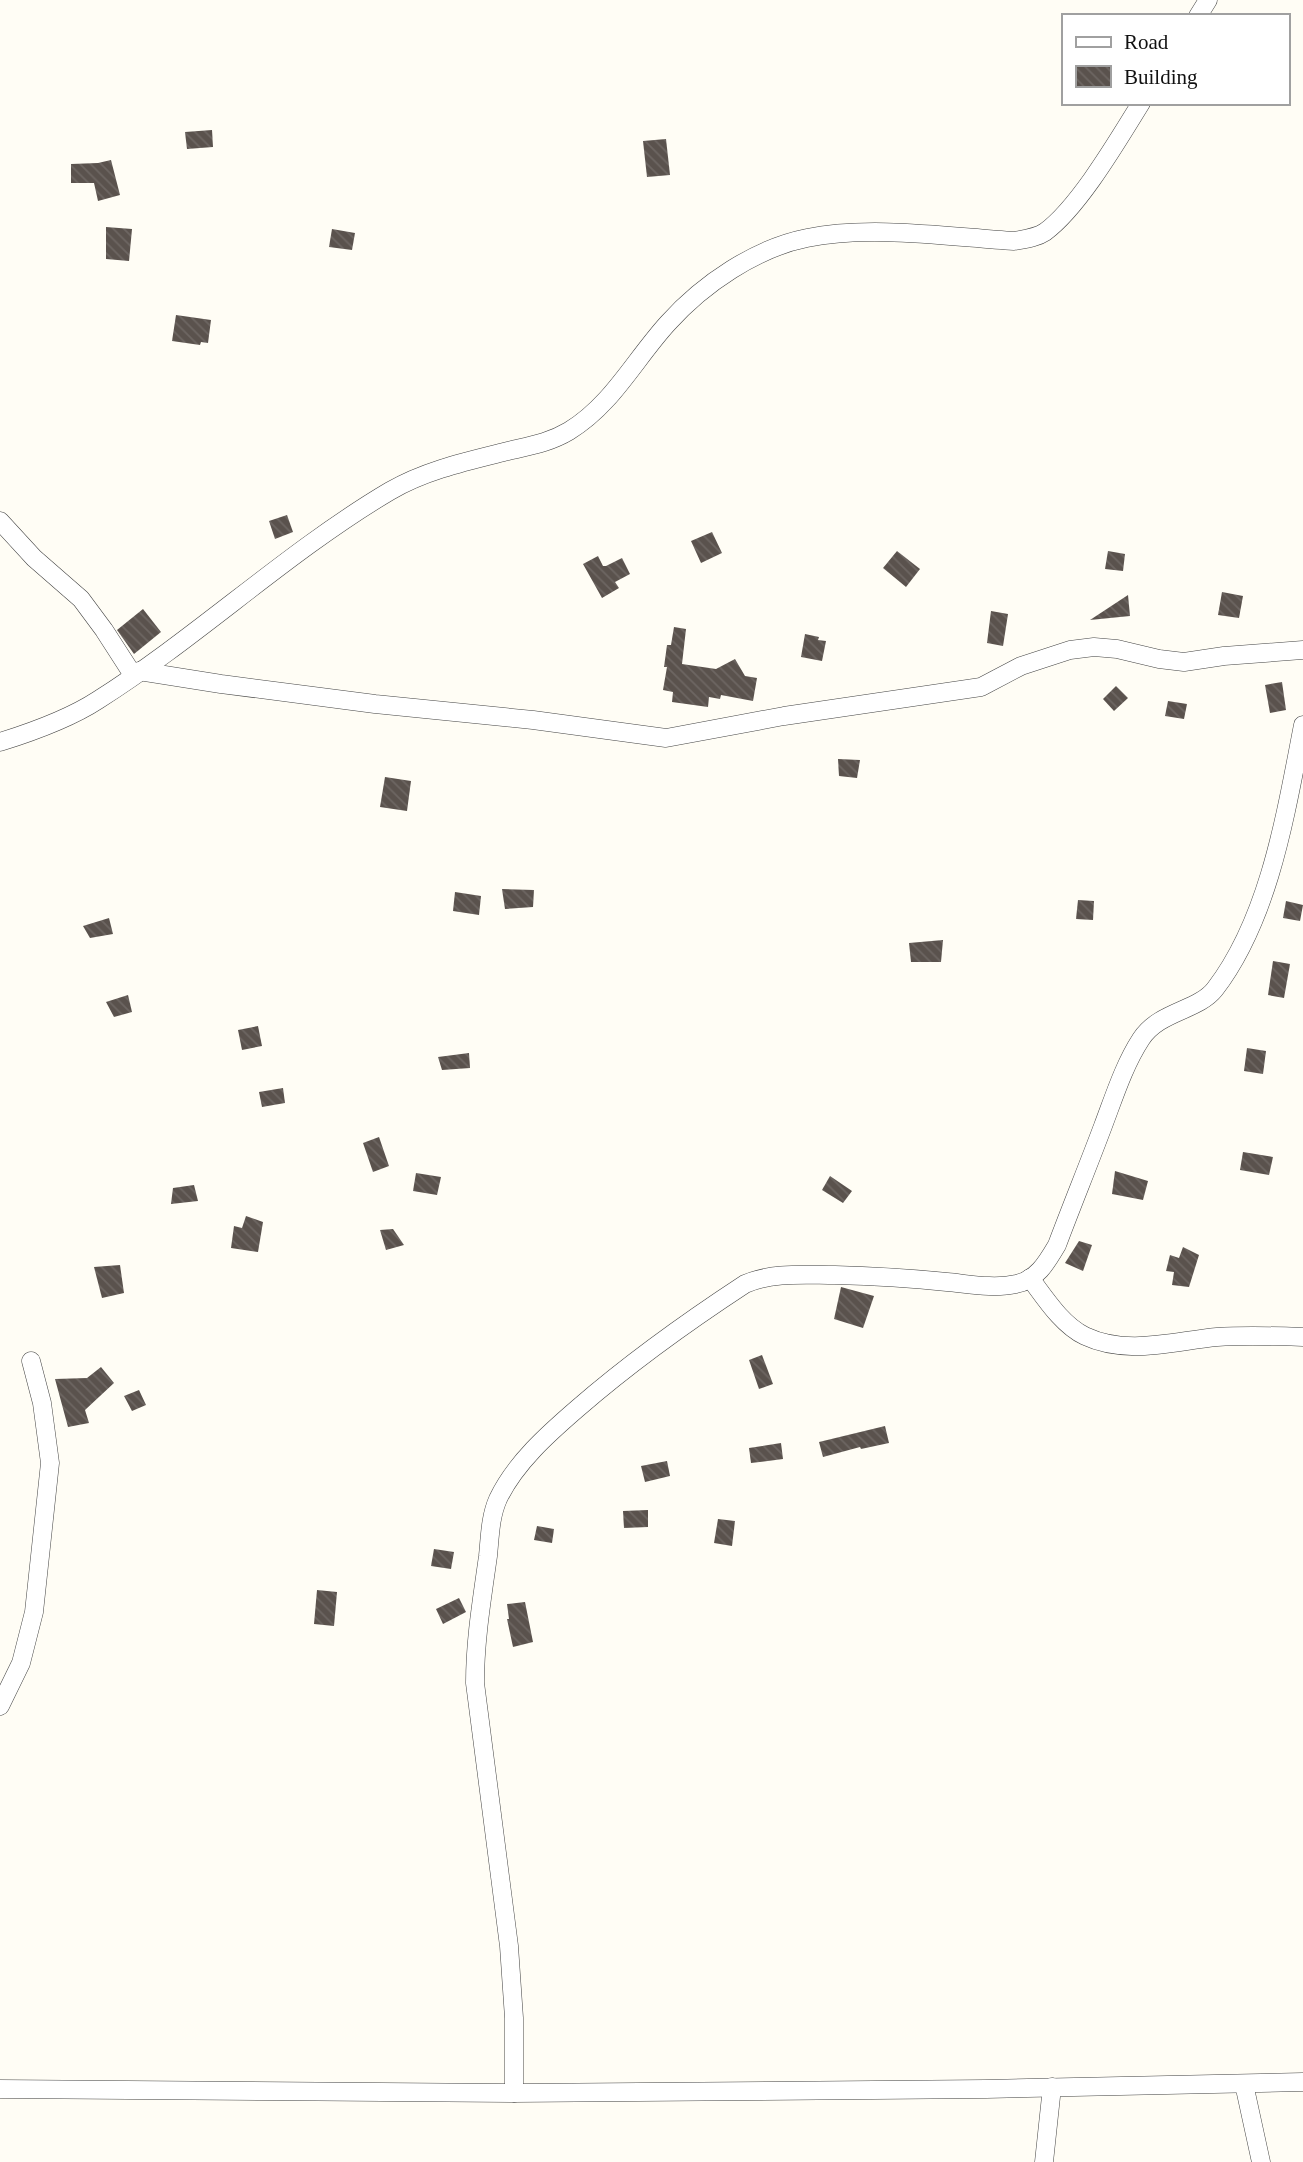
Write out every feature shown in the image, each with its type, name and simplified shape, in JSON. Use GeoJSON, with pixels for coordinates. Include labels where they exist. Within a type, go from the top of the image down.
{"type":"FeatureCollection","features":[{"type":"Feature","properties":{"kind":"street"},"geometry":{"type":"LineString","coordinates":[[0,743],[95,702],[296,554],[394,488],[429,473],[545,443],[569,431],[611,395],[668,323],[713,284],[750,259],[807,238],[834,235],[882,233],[1014,240],[1029,239],[1044,233],[1076,200],[1141,105]]}},
{"type":"Feature","properties":{"kind":"street"},"geometry":{"type":"LineString","coordinates":[[0,522],[34,558],[81,599],[136,673],[666,738],[796,714],[981,687],[1021,666],[1070,650],[1094,647],[1117,649],[1184,662],[1303,650]]}},
{"type":"Feature","properties":{"kind":"street"},"geometry":{"type":"LineString","coordinates":[[514,2092],[514,2018],[509,1946],[475,1683],[475,1654],[491,1523],[497,1501],[506,1484],[556,1427],[648,1350],[745,1284],[759,1278],[797,1274],[892,1277],[996,1286],[1018,1284],[1030,1279],[1047,1263],[1057,1245],[1118,1086],[1141,1038],[1167,1016],[1209,995],[1238,950],[1268,880],[1286,812],[1303,725]]}},
{"type":"Feature","properties":{"kind":"street"},"geometry":{"type":"LineString","coordinates":[[1030,1279],[1072,1327],[1085,1336],[1106,1342],[1154,1346],[1216,1338],[1303,1337]]}},
{"type":"Feature","properties":{"kind":"street"},"geometry":{"type":"LineString","coordinates":[[0,1706],[21,1663],[34,1612],[50,1463],[42,1402],[31,1361]]}},
{"type":"Feature","properties":{"kind":"street"},"geometry":{"type":"LineString","coordinates":[[0,2089],[514,2092],[1303,2082]]}},
{"type":"Feature","properties":{"kind":"street"},"geometry":{"type":"LineString","coordinates":[[1244,2084],[1261,2162]]}},
{"type":"Feature","properties":{"kind":"street"},"geometry":{"type":"LineString","coordinates":[[1044,2162],[1052,2087]]}},
{"type":"Feature","properties":{"kind":"building"},"geometry":{"type":"Polygon","coordinates":[[[212,130],[213,147],[187,149],[185,132],[212,130]]]}},
{"type":"Feature","properties":{"kind":"building"},"geometry":{"type":"Polygon","coordinates":[[[666,139],[670,175],[647,177],[643,141],[666,139]]]}},
{"type":"Feature","properties":{"kind":"building"},"geometry":{"type":"Polygon","coordinates":[[[111,160],[120,195],[98,201],[94,183],[71,183],[71,164],[111,160]]]}},
{"type":"Feature","properties":{"kind":"building"},"geometry":{"type":"Polygon","coordinates":[[[106,227],[132,229],[129,261],[106,259],[106,227]]]}},
{"type":"Feature","properties":{"kind":"building"},"geometry":{"type":"Polygon","coordinates":[[[332,229],[355,233],[352,250],[329,247],[332,229]]]}},
{"type":"Feature","properties":{"kind":"building"},"geometry":{"type":"Polygon","coordinates":[[[176,315],[211,320],[208,343],[201,342],[200,345],[172,341],[176,315]]]}},
{"type":"Feature","properties":{"kind":"building"},"geometry":{"type":"Polygon","coordinates":[[[287,515],[293,532],[275,539],[269,521],[287,515]]]}},
{"type":"Feature","properties":{"kind":"building"},"geometry":{"type":"Polygon","coordinates":[[[712,532],[722,553],[701,563],[691,541],[712,532]]]}},
{"type":"Feature","properties":{"kind":"building"},"geometry":{"type":"Polygon","coordinates":[[[897,551],[920,569],[906,587],[883,568],[897,551]]]}},
{"type":"Feature","properties":{"kind":"building"},"geometry":{"type":"Polygon","coordinates":[[[1108,551],[1125,554],[1123,571],[1105,569],[1108,551]]]}},
{"type":"Feature","properties":{"kind":"building"},"geometry":{"type":"Polygon","coordinates":[[[598,556],[603,566],[622,558],[630,574],[615,582],[619,588],[602,598],[583,564],[598,556]]]}},
{"type":"Feature","properties":{"kind":"building"},"geometry":{"type":"Polygon","coordinates":[[[1222,592],[1243,596],[1239,618],[1218,615],[1222,592]]]}},
{"type":"Feature","properties":{"kind":"building"},"geometry":{"type":"Polygon","coordinates":[[[1128,595],[1130,616],[1090,620],[1128,595]]]}},
{"type":"Feature","properties":{"kind":"building"},"geometry":{"type":"Polygon","coordinates":[[[143,609],[161,632],[134,654],[117,630],[143,609]]]}},
{"type":"Feature","properties":{"kind":"building"},"geometry":{"type":"Polygon","coordinates":[[[991,611],[1008,614],[1003,646],[987,643],[991,611]]]}},
{"type":"Feature","properties":{"kind":"building"},"geometry":{"type":"Polygon","coordinates":[[[674,627],[686,629],[682,664],[716,669],[735,659],[745,676],[757,678],[753,701],[721,695],[720,699],[709,697],[708,707],[672,702],[673,692],[663,690],[667,645],[671,645],[674,627]]]}},
{"type":"Feature","properties":{"kind":"building"},"geometry":{"type":"Polygon","coordinates":[[[805,634],[826,641],[822,661],[801,657],[805,634]]]}},
{"type":"Feature","properties":{"kind":"building"},"geometry":{"type":"Polygon","coordinates":[[[1282,682],[1286,710],[1270,713],[1265,685],[1282,682]]]}},
{"type":"Feature","properties":{"kind":"building"},"geometry":{"type":"Polygon","coordinates":[[[1116,686],[1128,698],[1114,711],[1103,699],[1116,686]]]}},
{"type":"Feature","properties":{"kind":"building"},"geometry":{"type":"Polygon","coordinates":[[[1168,701],[1187,704],[1184,719],[1165,716],[1168,701]]]}},
{"type":"Feature","properties":{"kind":"building"},"geometry":{"type":"Polygon","coordinates":[[[838,759],[860,760],[857,778],[839,776],[838,759]]]}},
{"type":"Feature","properties":{"kind":"building"},"geometry":{"type":"Polygon","coordinates":[[[385,777],[411,781],[407,811],[380,807],[385,777]]]}},
{"type":"Feature","properties":{"kind":"building"},"geometry":{"type":"Polygon","coordinates":[[[502,889],[534,890],[533,907],[505,909],[502,889]]]}},
{"type":"Feature","properties":{"kind":"building"},"geometry":{"type":"Polygon","coordinates":[[[455,892],[481,896],[479,915],[453,911],[455,892]]]}},
{"type":"Feature","properties":{"kind":"building"},"geometry":{"type":"Polygon","coordinates":[[[1078,900],[1094,901],[1093,920],[1076,919],[1078,900]]]}},
{"type":"Feature","properties":{"kind":"building"},"geometry":{"type":"Polygon","coordinates":[[[1286,901],[1303,905],[1300,921],[1283,918],[1286,901]]]}},
{"type":"Feature","properties":{"kind":"building"},"geometry":{"type":"Polygon","coordinates":[[[109,918],[113,934],[90,938],[83,926],[109,918]]]}},
{"type":"Feature","properties":{"kind":"building"},"geometry":{"type":"Polygon","coordinates":[[[943,940],[941,962],[911,962],[909,943],[943,940]]]}},
{"type":"Feature","properties":{"kind":"building"},"geometry":{"type":"Polygon","coordinates":[[[1273,961],[1290,964],[1284,998],[1268,995],[1273,961]]]}},
{"type":"Feature","properties":{"kind":"building"},"geometry":{"type":"Polygon","coordinates":[[[128,995],[132,1012],[114,1017],[106,1002],[128,995]]]}},
{"type":"Feature","properties":{"kind":"building"},"geometry":{"type":"Polygon","coordinates":[[[258,1026],[262,1046],[242,1050],[238,1030],[258,1026]]]}},
{"type":"Feature","properties":{"kind":"building"},"geometry":{"type":"Polygon","coordinates":[[[1247,1048],[1266,1051],[1263,1074],[1244,1071],[1247,1048]]]}},
{"type":"Feature","properties":{"kind":"building"},"geometry":{"type":"Polygon","coordinates":[[[469,1053],[470,1068],[442,1070],[438,1057],[469,1053]]]}},
{"type":"Feature","properties":{"kind":"building"},"geometry":{"type":"Polygon","coordinates":[[[283,1088],[285,1103],[262,1107],[259,1092],[283,1088]]]}},
{"type":"Feature","properties":{"kind":"building"},"geometry":{"type":"Polygon","coordinates":[[[379,1137],[389,1166],[373,1172],[363,1143],[379,1137]]]}},
{"type":"Feature","properties":{"kind":"building"},"geometry":{"type":"Polygon","coordinates":[[[1243,1152],[1273,1157],[1269,1175],[1240,1170],[1243,1152]]]}},
{"type":"Feature","properties":{"kind":"building"},"geometry":{"type":"Polygon","coordinates":[[[1115,1171],[1148,1181],[1143,1200],[1112,1194],[1115,1171]]]}},
{"type":"Feature","properties":{"kind":"building"},"geometry":{"type":"Polygon","coordinates":[[[416,1173],[441,1177],[437,1195],[413,1191],[416,1173]]]}},
{"type":"Feature","properties":{"kind":"building"},"geometry":{"type":"Polygon","coordinates":[[[830,1176],[852,1191],[843,1203],[822,1190],[830,1176]]]}},
{"type":"Feature","properties":{"kind":"building"},"geometry":{"type":"Polygon","coordinates":[[[194,1185],[198,1201],[171,1204],[173,1188],[194,1185]]]}},
{"type":"Feature","properties":{"kind":"building"},"geometry":{"type":"Polygon","coordinates":[[[246,1216],[263,1222],[258,1252],[231,1248],[234,1226],[242,1228],[246,1216]]]}},
{"type":"Feature","properties":{"kind":"building"},"geometry":{"type":"Polygon","coordinates":[[[393,1229],[404,1245],[386,1250],[380,1230],[393,1229]]]}},
{"type":"Feature","properties":{"kind":"building"},"geometry":{"type":"Polygon","coordinates":[[[1079,1241],[1092,1245],[1083,1271],[1065,1263],[1079,1241]]]}},
{"type":"Feature","properties":{"kind":"building"},"geometry":{"type":"Polygon","coordinates":[[[1183,1247],[1199,1255],[1189,1287],[1172,1285],[1174,1272],[1166,1271],[1170,1255],[1179,1258],[1183,1247]]]}},
{"type":"Feature","properties":{"kind":"building"},"geometry":{"type":"Polygon","coordinates":[[[120,1265],[124,1293],[102,1298],[94,1267],[120,1265]]]}},
{"type":"Feature","properties":{"kind":"building"},"geometry":{"type":"Polygon","coordinates":[[[841,1287],[874,1296],[863,1328],[834,1319],[841,1287]]]}},
{"type":"Feature","properties":{"kind":"building"},"geometry":{"type":"Polygon","coordinates":[[[762,1355],[773,1384],[759,1389],[749,1360],[762,1355]]]}},
{"type":"Feature","properties":{"kind":"building"},"geometry":{"type":"Polygon","coordinates":[[[101,1367],[114,1383],[85,1410],[89,1423],[68,1427],[55,1379],[87,1378],[101,1367]]]}},
{"type":"Feature","properties":{"kind":"building"},"geometry":{"type":"Polygon","coordinates":[[[139,1390],[146,1405],[132,1411],[124,1396],[139,1390]]]}},
{"type":"Feature","properties":{"kind":"building"},"geometry":{"type":"Polygon","coordinates":[[[885,1426],[889,1443],[861,1449],[860,1447],[823,1457],[819,1442],[885,1426]]]}},
{"type":"Feature","properties":{"kind":"building"},"geometry":{"type":"Polygon","coordinates":[[[781,1443],[783,1459],[751,1463],[749,1448],[781,1443]]]}},
{"type":"Feature","properties":{"kind":"building"},"geometry":{"type":"Polygon","coordinates":[[[667,1461],[670,1476],[645,1482],[641,1466],[667,1461]]]}},
{"type":"Feature","properties":{"kind":"building"},"geometry":{"type":"Polygon","coordinates":[[[648,1510],[648,1527],[624,1528],[623,1511],[648,1510]]]}},
{"type":"Feature","properties":{"kind":"building"},"geometry":{"type":"Polygon","coordinates":[[[718,1519],[735,1521],[732,1546],[714,1543],[718,1519]]]}},
{"type":"Feature","properties":{"kind":"building"},"geometry":{"type":"Polygon","coordinates":[[[537,1526],[554,1529],[552,1543],[534,1540],[537,1526]]]}},
{"type":"Feature","properties":{"kind":"building"},"geometry":{"type":"Polygon","coordinates":[[[434,1549],[454,1552],[451,1569],[431,1566],[434,1549]]]}},
{"type":"Feature","properties":{"kind":"building"},"geometry":{"type":"Polygon","coordinates":[[[317,1590],[337,1592],[334,1626],[314,1624],[317,1590]]]}},
{"type":"Feature","properties":{"kind":"building"},"geometry":{"type":"Polygon","coordinates":[[[459,1598],[466,1612],[443,1624],[436,1609],[459,1598]]]}},
{"type":"Feature","properties":{"kind":"building"},"geometry":{"type":"Polygon","coordinates":[[[525,1602],[533,1642],[513,1647],[507,1604],[525,1602]]]}}]}
